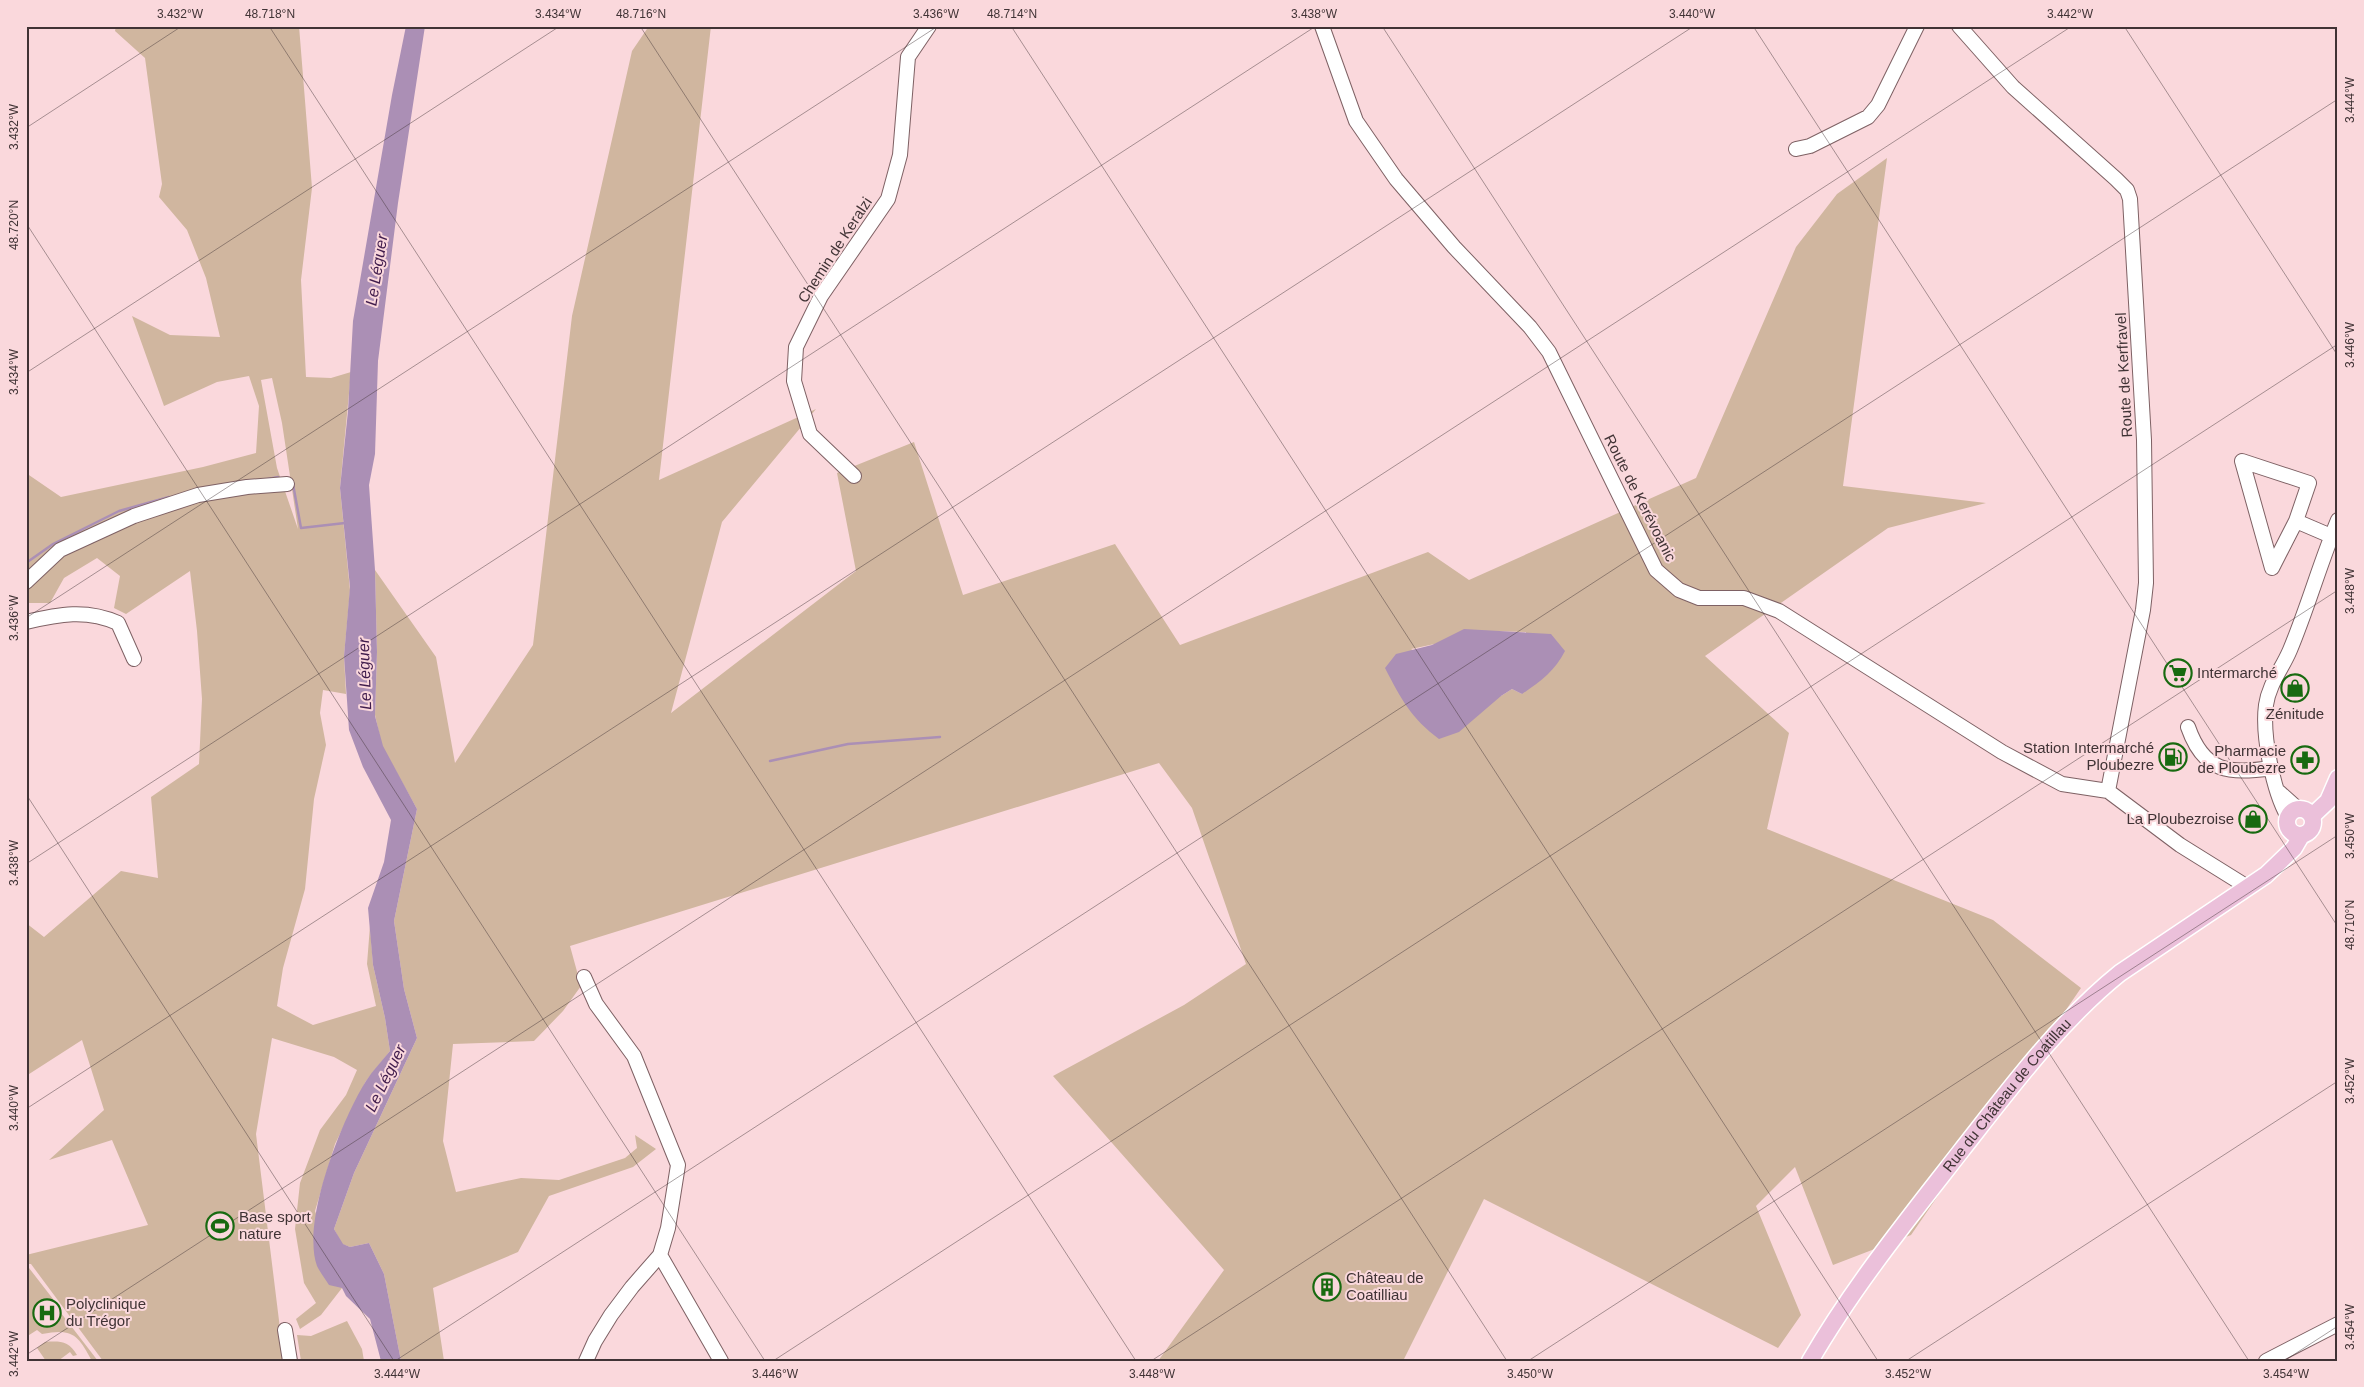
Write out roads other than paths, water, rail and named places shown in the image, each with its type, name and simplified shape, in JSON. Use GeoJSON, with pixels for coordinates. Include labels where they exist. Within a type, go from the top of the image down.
{"type":"FeatureCollection","features":[{"type":"Feature","properties":{"kind":"main road"},"geometry":{"type":"LineString","coordinates":[[2299,820],[2336,781]]}},
{"type":"Feature","properties":{"kind":"main road","name":"Rue du Château de Coatillau"},"geometry":{"type":"LineString","coordinates":[[1813,1355],[1899,1230],[2027,1069],[2098,991],[2246,889],[2283,859],[2299,820]]}},
{"type":"Feature","properties":{"kind":"street","name":"Chemin de Keralzi"},"geometry":{"type":"LineString","coordinates":[[854,476],[810,434],[794,381],[796,347],[821,296],[888,198],[900,155],[908,57],[929,26]]}},
{"type":"Feature","properties":{"kind":"street","name":"Route de Kerévoanic"},"geometry":{"type":"LineString","coordinates":[[1322,26],[1356,121],[1396,179],[1454,247],[1542,342],[1567,388],[1642,544],[1656,570],[1668,582],[1679,590],[1699,598],[1744,598],[1779,612],[2002,752],[2062,784],[2108,791],[2180,845],[2241,883],[2246,889]]}},
{"type":"Feature","properties":{"kind":"street"},"geometry":{"type":"LineString","coordinates":[[1796,149],[1810,146],[1868,117],[1886,90],[1917,26]]}},
{"type":"Feature","properties":{"kind":"street","name":"Route de Kerfravel"},"geometry":{"type":"LineString","coordinates":[[1959,26],[2013,87],[2116,179],[2127,190],[2130,199],[2144,440],[2146,583],[2142,620],[2108,791]]}},
{"type":"Feature","properties":{"kind":"street"},"geometry":{"type":"LineString","coordinates":[[2242,461],[2308,484],[2296,521],[2272,568],[2242,461]]}},
{"type":"Feature","properties":{"kind":"street"},"geometry":{"type":"LineString","coordinates":[[26,582],[60,550],[134,516],[198,495],[247,487],[288,484]]}},
{"type":"Feature","properties":{"kind":"street"},"geometry":{"type":"LineString","coordinates":[[2299,820],[2277,790],[2265,722],[2270,687],[2291,650],[2338,520]]}},
{"type":"Feature","properties":{"kind":"street"},"geometry":{"type":"LineString","coordinates":[[2296,521],[2331,536]]}},
{"type":"Feature","properties":{"kind":"street"},"geometry":{"type":"LineString","coordinates":[[26,622],[58,614],[101,615],[118,623],[134,659]]}},
{"type":"Feature","properties":{"kind":"street"},"geometry":{"type":"LineString","coordinates":[[2188,727],[2201,755],[2231,772],[2272,768]]}},
{"type":"Feature","properties":{"kind":"street"},"geometry":{"type":"LineString","coordinates":[[584,977],[596,1004],[634,1056],[678,1165],[668,1228],[660,1255],[611,1315],[595,1340],[586,1361]]}},
{"type":"Feature","properties":{"kind":"street"},"geometry":{"type":"LineString","coordinates":[[660,1255],[721,1361]]}},
{"type":"Feature","properties":{"kind":"street"},"geometry":{"type":"LineString","coordinates":[[2266,1361],[2338,1324]]}},
{"type":"Feature","properties":{"kind":"street"},"geometry":{"type":"LineString","coordinates":[[285,1330],[290,1361]]}},
{"type":"Feature","properties":{"kind":"water","name":"Le Léguer"},"geometry":{"type":"Polygon","coordinates":[[[406,26],[425,26],[398,203],[378,361],[375,454],[369,485],[375,570],[377,652],[375,716],[383,746],[417,809],[394,921],[404,989],[417,1038],[354,1173],[334,1229],[343,1244],[350,1247],[369,1243],[384,1274],[401,1361],[381,1361],[370,1319],[346,1296],[342,1288],[329,1285],[317,1266],[314,1247],[319,1198],[336,1145],[356,1098],[366,1081],[390,1051],[373,965],[368,908],[384,862],[391,820],[363,767],[349,730],[344,656],[350,587],[340,488],[348,411],[353,321],[392,95],[406,26]]]}},
{"type":"Feature","properties":{"kind":"water"},"geometry":{"type":"Polygon","coordinates":[[[1464,629],[1551,634],[1565,651],[1552,670],[1529,690],[1522,694],[1512,689],[1459,732],[1439,739],[1414,715],[1396,689],[1385,668],[1396,654],[1432,645],[1464,629]]]}},
{"type":"Feature","properties":{"kind":"waterway"},"geometry":{"type":"LineString","coordinates":[[268,479],[278,477]]}},
{"type":"Feature","properties":{"kind":"waterway"},"geometry":{"type":"LineString","coordinates":[[293,484],[301,528],[345,523]]}},
{"type":"Feature","properties":{"kind":"waterway"},"geometry":{"type":"LineString","coordinates":[[26,563],[53,544],[119,511],[169,497]]}},
{"type":"Feature","properties":{"kind":"waterway"},"geometry":{"type":"LineString","coordinates":[[770,761],[848,744],[940,737]]}},
{"type":"Feature","properties":{"kind":"place","name":"Intermarché"},"geometry":{"type":"Point","coordinates":[2178,673]}},
{"type":"Feature","properties":{"kind":"place","name":"Zénitude"},"geometry":{"type":"Point","coordinates":[2295,688]}},
{"type":"Feature","properties":{"kind":"place","name":"Station Intermarché Ploubezre"},"geometry":{"type":"Point","coordinates":[2173,757]}},
{"type":"Feature","properties":{"kind":"place","name":"Pharmacie de Ploubezre"},"geometry":{"type":"Point","coordinates":[2305,760]}},
{"type":"Feature","properties":{"kind":"place","name":"La Ploubezroise"},"geometry":{"type":"Point","coordinates":[2253,819]}},
{"type":"Feature","properties":{"kind":"place","name":"Base sport nature"},"geometry":{"type":"Point","coordinates":[220,1226]}},
{"type":"Feature","properties":{"kind":"place","name":"Château de Coatilliau"},"geometry":{"type":"Point","coordinates":[1327,1287]}},
{"type":"Feature","properties":{"kind":"place","name":"Polyclinique du Trégor"},"geometry":{"type":"Point","coordinates":[47,1313]}}]}
